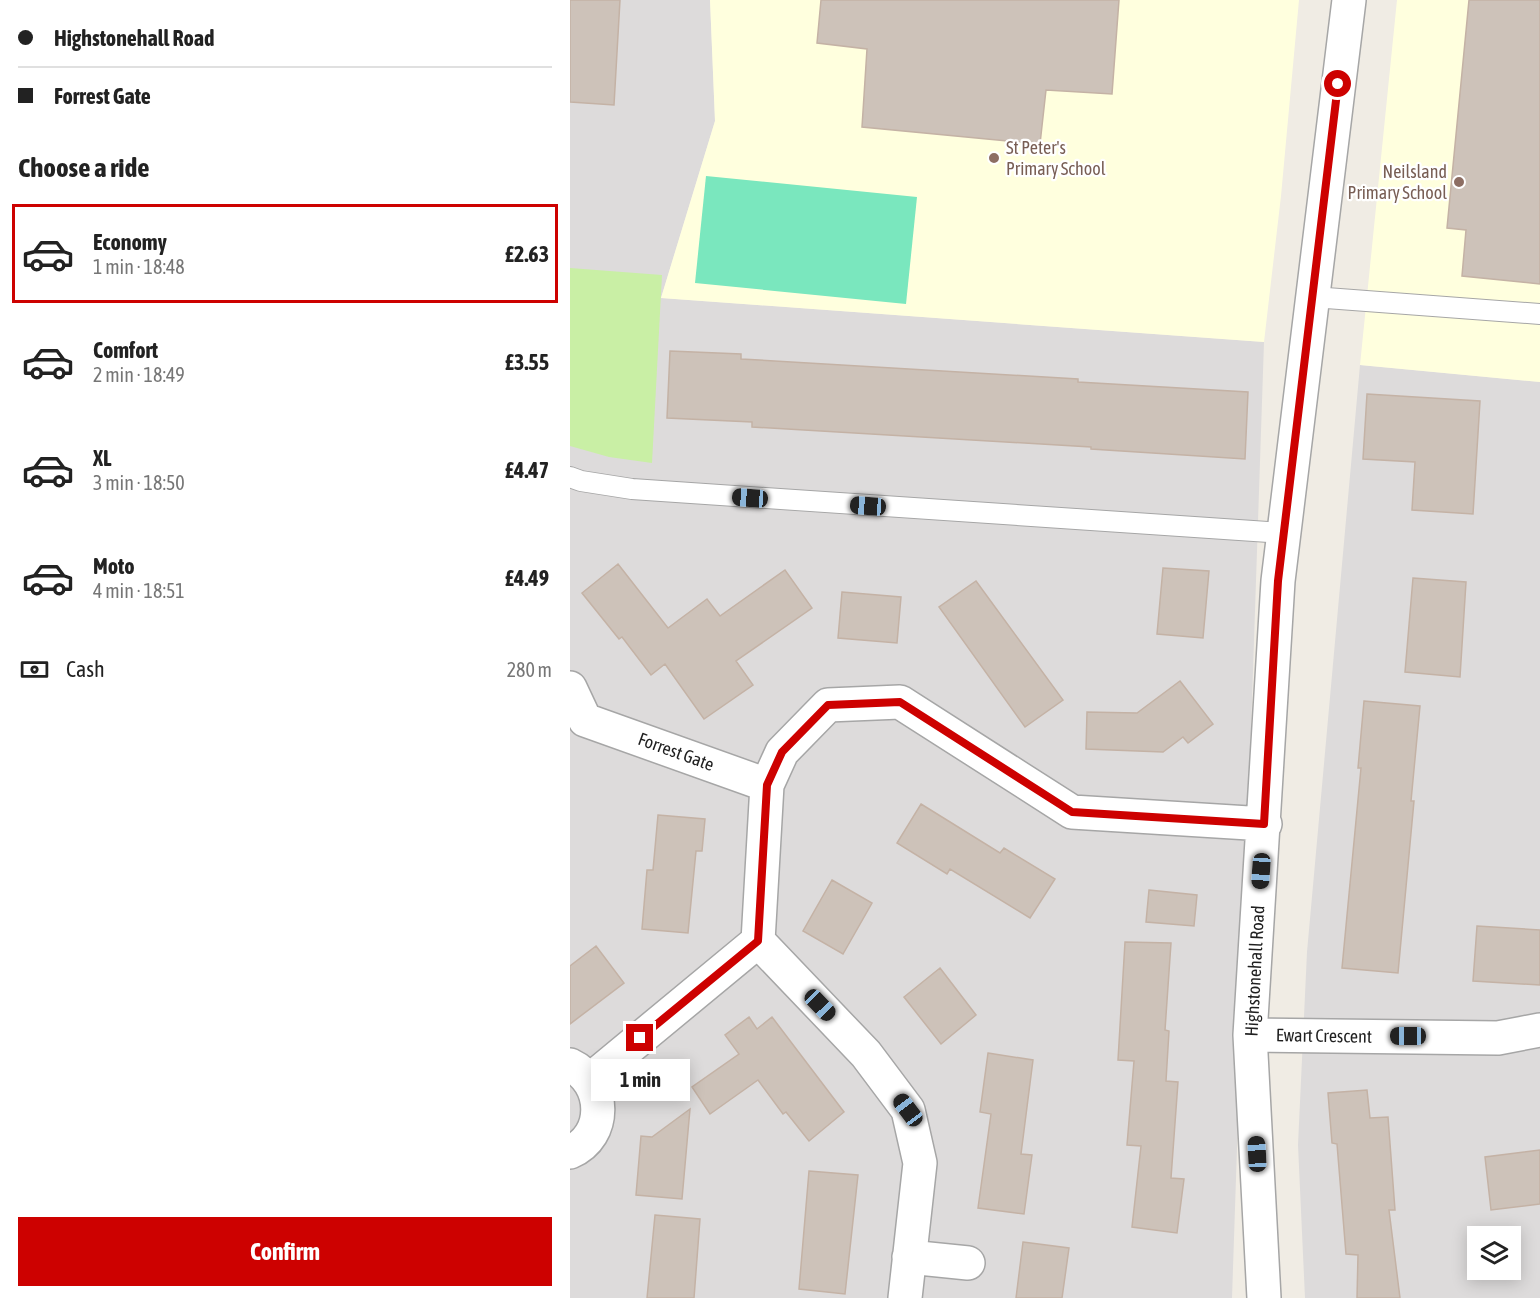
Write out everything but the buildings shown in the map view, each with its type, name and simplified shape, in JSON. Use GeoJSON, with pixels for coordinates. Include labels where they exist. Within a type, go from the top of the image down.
{"type":"FeatureCollection","features":[{"type":"Feature","properties":{"kind":"street","name":"Highstonehall Road"},"geometry":{"type":"LineString","coordinates":[[1264,1298],[1250,1035],[1278,581],[1348,0]]}},
{"type":"Feature","properties":{"kind":"street","name":"Forrest Gate"},"geometry":{"type":"LineString","coordinates":[[570,688],[577,727],[767,785]]}},
{"type":"Feature","properties":{"kind":"street"},"geometry":{"type":"LineString","coordinates":[[904,1298],[920,1163],[908,1110],[866,1054],[758,941],[767,785],[782,752],[828,705],[900,702],[1072,812],[1264,824]]}},
{"type":"Feature","properties":{"kind":"street"},"geometry":{"type":"LineString","coordinates":[[570,1152],[588,1139],[596,1125],[599,1110],[597,1094],[580,1072],[758,941]]}},
{"type":"Feature","properties":{"kind":"street","name":"Ewart Crescent"},"geometry":{"type":"LineString","coordinates":[[1250,1035],[1497,1038],[1540,1030]]}},
{"type":"Feature","properties":{"kind":"street"},"geometry":{"type":"LineString","coordinates":[[909,1257],[968,1263]]}},
{"type":"Feature","properties":{"kind":"lane"},"geometry":{"type":"LineString","coordinates":[[1313,297],[1540,314]]}},
{"type":"Feature","properties":{"kind":"lane"},"geometry":{"type":"LineString","coordinates":[[570,477],[581,481],[632,489],[1284,533]]}},
{"type":"Feature","properties":{"kind":"shaded area"},"geometry":{"type":"Polygon","coordinates":[[[570,0],[710,0],[715,121],[661,298],[1264,342],[1232,1298],[570,1298],[570,0]]]}},
{"type":"Feature","properties":{"kind":"shaded area","name":"St Peter's Primary School"},"geometry":{"type":"Polygon","coordinates":[[[710,0],[1299,0],[1281,196],[1264,342],[661,298],[715,121],[710,0]]]}},
{"type":"Feature","properties":{"kind":"shaded area","name":"Neilsland Primary School"},"geometry":{"type":"Polygon","coordinates":[[[1397,0],[1540,0],[1540,382],[1360,365],[1397,0]]]}},
{"type":"Feature","properties":{"kind":"shaded area"},"geometry":{"type":"Polygon","coordinates":[[[1360,365],[1540,382],[1540,1298],[1305,1298],[1298,1145],[1307,952],[1360,365]]]}},
{"type":"Feature","properties":{"kind":"green space"},"geometry":{"type":"Polygon","coordinates":[[[706,176],[917,197],[906,304],[695,283],[706,176]]]}},
{"type":"Feature","properties":{"kind":"green space"},"geometry":{"type":"Polygon","coordinates":[[[570,268],[662,275],[652,463],[609,457],[570,446],[570,268]]]}},
{"type":"Feature","properties":{"kind":"place","name":"St Peter's Primary School"},"geometry":{"type":"Point","coordinates":[994,158]}},
{"type":"Feature","properties":{"kind":"place","name":"Neilsland Primary School"},"geometry":{"type":"Point","coordinates":[1459,182]}},
{"type":"Feature","properties":{"kind":"route"},"geometry":{"type":"LineString","coordinates":[[640,1038],[758,941],[767,785],[782,752],[828,705],[900,702],[1072,812],[1264,824],[1278,581],[1338,84]]}}]}
